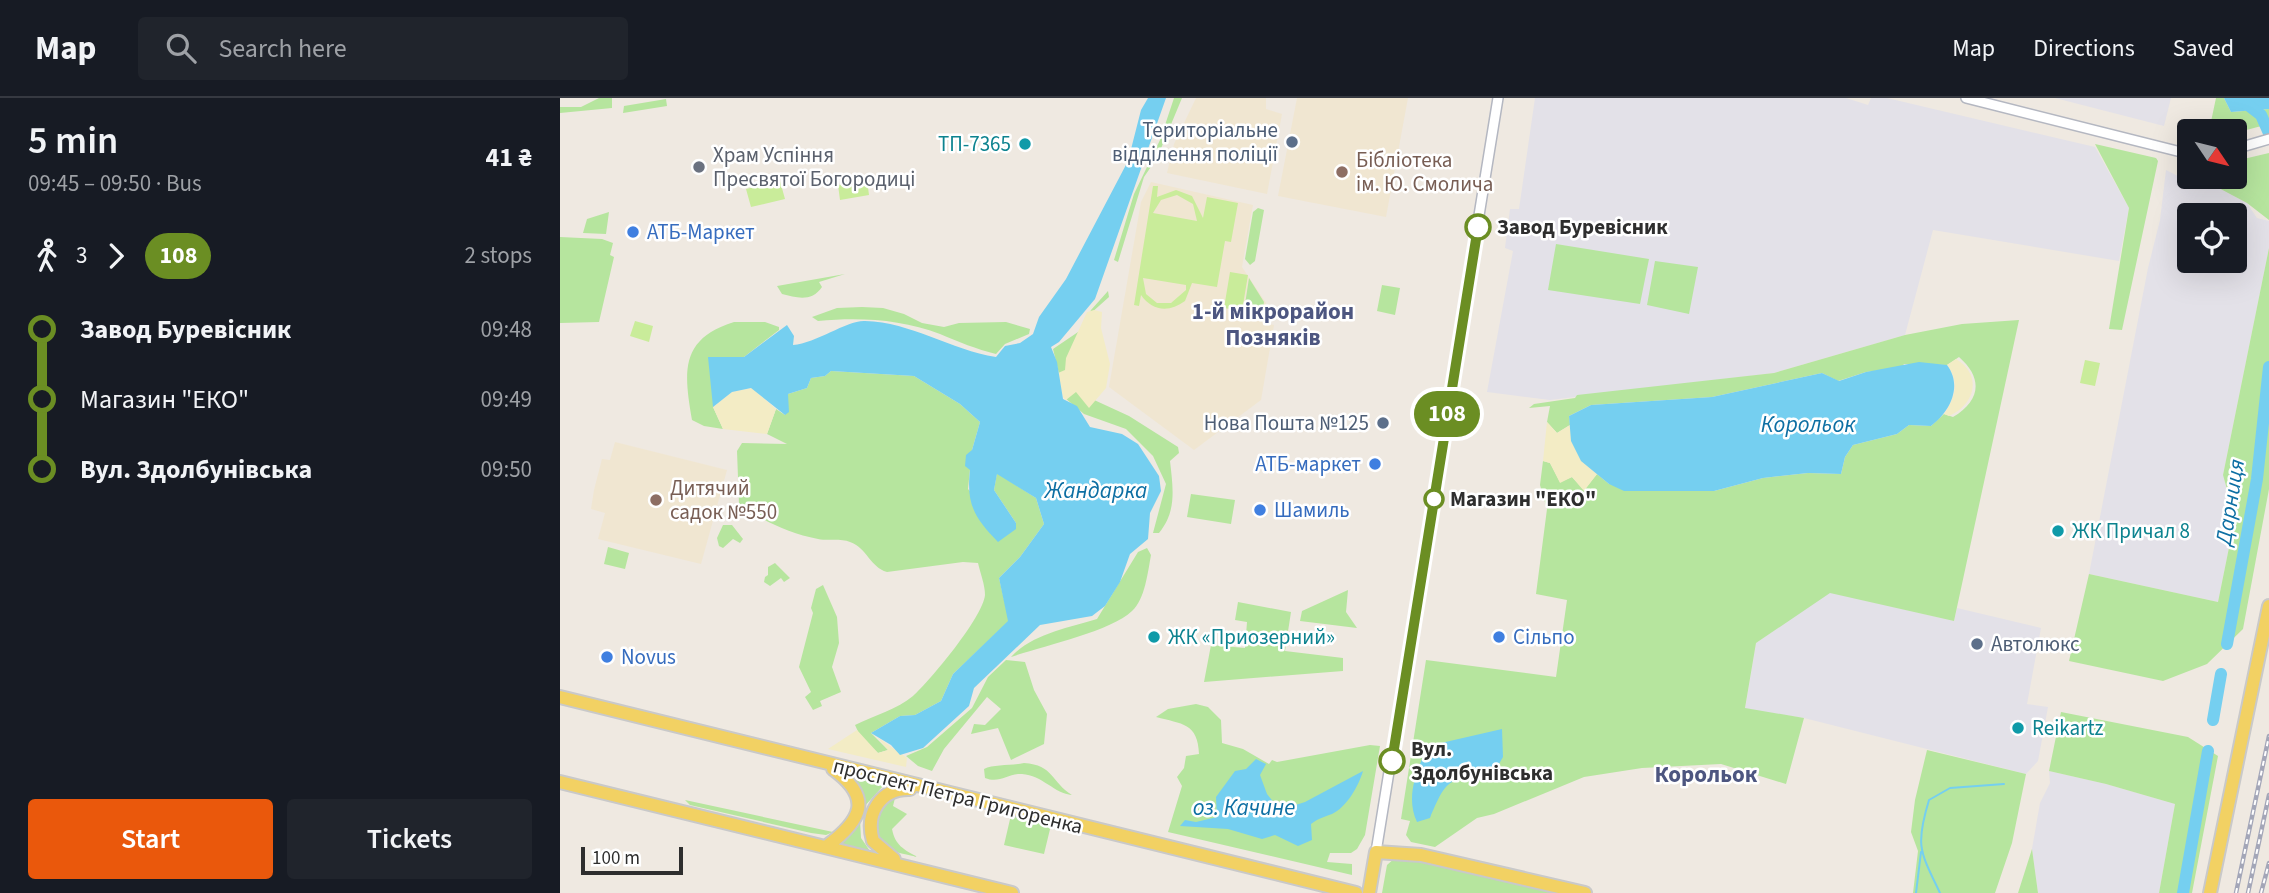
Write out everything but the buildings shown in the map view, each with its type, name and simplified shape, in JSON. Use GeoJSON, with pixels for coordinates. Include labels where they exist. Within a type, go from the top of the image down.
{"type":"FeatureCollection","features":[{"type":"Feature","properties":{"kind":"main road"},"geometry":{"type":"LineString","coordinates":[[2210,893],[2269,607]]}},
{"type":"Feature","properties":{"kind":"main road","name":"проспект Петра Григоренка"},"geometry":{"type":"LineString","coordinates":[[560,697],[826,765],[1356,893]]}},
{"type":"Feature","properties":{"kind":"main road"},"geometry":{"type":"LineString","coordinates":[[826,765],[853,786],[858,796],[859,808],[848,831],[827,846]]}},
{"type":"Feature","properties":{"kind":"main road"},"geometry":{"type":"LineString","coordinates":[[560,782],[1012,893]]}},
{"type":"Feature","properties":{"kind":"main road"},"geometry":{"type":"LineString","coordinates":[[902,864],[873,841],[870,829],[875,806],[897,789],[931,790]]}},
{"type":"Feature","properties":{"kind":"main road"},"geometry":{"type":"LineString","coordinates":[[1369,893],[1376,852],[1421,855],[1585,893]]}},
{"type":"Feature","properties":{"kind":"main road"},"geometry":{"type":"LineString","coordinates":[[1292,878],[1313,893]]}},
{"type":"Feature","properties":{"kind":"street"},"geometry":{"type":"LineString","coordinates":[[1376,852],[1499,98]]}},
{"type":"Feature","properties":{"kind":"street"},"geometry":{"type":"LineString","coordinates":[[1966,98],[2177,151]]}},
{"type":"Feature","properties":{"kind":"street"},"geometry":{"type":"LineString","coordinates":[[2247,146],[2269,139]]}},
{"type":"Feature","properties":{"kind":"shaded area"},"geometry":{"type":"Polygon","coordinates":[[[1196,98],[1266,98],[1266,109],[1282,114],[1267,194],[1167,173],[1174,144],[1196,98]]]}},
{"type":"Feature","properties":{"kind":"shaded area"},"geometry":{"type":"Polygon","coordinates":[[[1297,98],[1408,98],[1386,217],[1278,196],[1297,98]]]}},
{"type":"Feature","properties":{"kind":"shaded area"},"geometry":{"type":"Polygon","coordinates":[[[1535,98],[1846,98],[1868,105],[1871,98],[1887,98],[2095,147],[2129,208],[2119,261],[1933,230],[1905,335],[1774,373],[1550,400],[1487,392],[1513,251],[1505,248],[1510,209],[1519,209],[1535,98]]]}},
{"type":"Feature","properties":{"kind":"shaded area"},"geometry":{"type":"Polygon","coordinates":[[[2055,98],[2171,98],[2164,126],[2055,98]]]}},
{"type":"Feature","properties":{"kind":"shaded area"},"geometry":{"type":"Polygon","coordinates":[[[2166,170],[2177,176],[2177,189],[2221,189],[2247,203],[2257,218],[2269,221],[2269,248],[2223,475],[2235,518],[2218,602],[2089,574],[2148,268],[2160,220],[2166,170]]]}},
{"type":"Feature","properties":{"kind":"shaded area"},"geometry":{"type":"Polygon","coordinates":[[[1151,182],[1253,205],[1242,267],[1266,303],[1264,315],[1269,317],[1268,324],[1274,325],[1261,400],[1194,450],[1109,387],[1141,202],[1151,182]]]}},
{"type":"Feature","properties":{"kind":"shaded area","name":"Дитячий садок №550"},"geometry":{"type":"Polygon","coordinates":[[[615,442],[727,470],[701,564],[598,539],[605,513],[591,509],[594,490],[602,459],[610,460],[615,442]]]}},
{"type":"Feature","properties":{"kind":"shaded area"},"geometry":{"type":"Polygon","coordinates":[[[1830,592],[1954,621],[1957,608],[2041,628],[2027,704],[2048,707],[2038,761],[2026,774],[1804,718],[1745,709],[1756,643],[1830,592]]]}},
{"type":"Feature","properties":{"kind":"shaded area"},"geometry":{"type":"Polygon","coordinates":[[[2049,771],[2175,804],[2159,893],[2038,893],[2032,849],[2040,803],[2050,783],[2049,771]]]}},
{"type":"Feature","properties":{"kind":"green space"},"geometry":{"type":"Polygon","coordinates":[[[599,98],[612,98],[612,108],[560,113],[560,107],[581,107],[599,98]]]}},
{"type":"Feature","properties":{"kind":"green space"},"geometry":{"type":"Polygon","coordinates":[[[1174,98],[1182,98],[1157,158],[1144,177],[1118,262],[1114,260],[1134,194],[1160,140],[1174,98]]]}},
{"type":"Feature","properties":{"kind":"green space"},"geometry":{"type":"Polygon","coordinates":[[[2216,98],[2224,98],[2231,112],[2269,109],[2269,124],[2247,130],[2247,119],[2212,119],[2216,98]]]}},
{"type":"Feature","properties":{"kind":"green space"},"geometry":{"type":"Polygon","coordinates":[[[666,99],[667,106],[623,113],[624,106],[666,99]]]}},
{"type":"Feature","properties":{"kind":"green space"},"geometry":{"type":"Polygon","coordinates":[[[2095,144],[2156,158],[2158,161],[2122,330],[2109,329],[2129,208],[2095,144]]]}},
{"type":"Feature","properties":{"kind":"green space"},"geometry":{"type":"Polygon","coordinates":[[[2269,153],[2269,220],[2247,203],[2221,189],[2247,189],[2247,158],[2269,153]]]}},
{"type":"Feature","properties":{"kind":"green space"},"geometry":{"type":"Polygon","coordinates":[[[867,180],[869,195],[840,200],[838,185],[867,180]]]}},
{"type":"Feature","properties":{"kind":"green space"},"geometry":{"type":"Polygon","coordinates":[[[780,181],[785,199],[751,207],[746,189],[780,181]]]}},
{"type":"Feature","properties":{"kind":"green space"},"geometry":{"type":"Polygon","coordinates":[[[1153,186],[1158,186],[1157,197],[1176,190],[1192,196],[1203,218],[1207,197],[1238,203],[1231,242],[1225,241],[1217,287],[1192,283],[1185,301],[1167,309],[1150,304],[1141,295],[1139,306],[1134,305],[1153,186]],[[1177,195],[1161,200],[1153,213],[1197,221],[1193,204],[1177,195]],[[1143,278],[1146,294],[1157,303],[1171,303],[1186,290],[1186,285],[1143,278]]]}},
{"type":"Feature","properties":{"kind":"green space"},"geometry":{"type":"Polygon","coordinates":[[[1258,208],[1264,210],[1255,261],[1250,265],[1245,259],[1253,212],[1258,208]]]}},
{"type":"Feature","properties":{"kind":"green space"},"geometry":{"type":"Polygon","coordinates":[[[609,212],[606,234],[583,233],[587,219],[609,212]]]}},
{"type":"Feature","properties":{"kind":"green space"},"geometry":{"type":"Polygon","coordinates":[[[560,237],[602,239],[613,243],[610,255],[614,257],[599,322],[560,323],[560,237]]]}},
{"type":"Feature","properties":{"kind":"green space"},"geometry":{"type":"Polygon","coordinates":[[[1556,244],[1649,259],[1640,304],[1548,290],[1556,244]]]}},
{"type":"Feature","properties":{"kind":"green space"},"geometry":{"type":"Polygon","coordinates":[[[2269,248],[2269,489],[2243,629],[2207,664],[2163,681],[2069,661],[2089,574],[2218,602],[2235,518],[2223,475],[2269,248]]]}},
{"type":"Feature","properties":{"kind":"green space"},"geometry":{"type":"Polygon","coordinates":[[[1655,261],[1698,267],[1689,314],[1647,305],[1655,261]]]}},
{"type":"Feature","properties":{"kind":"green space"},"geometry":{"type":"Polygon","coordinates":[[[1230,272],[1248,275],[1242,311],[1224,308],[1230,272]]]}},
{"type":"Feature","properties":{"kind":"green space"},"geometry":{"type":"Polygon","coordinates":[[[845,274],[819,282],[822,287],[809,297],[782,294],[777,286],[845,274]]]}},
{"type":"Feature","properties":{"kind":"green space"},"geometry":{"type":"Polygon","coordinates":[[[1249,278],[1264,302],[1262,314],[1244,311],[1249,278]]]}},
{"type":"Feature","properties":{"kind":"green space"},"geometry":{"type":"Polygon","coordinates":[[[1382,285],[1400,288],[1395,315],[1377,311],[1382,285]]]}},
{"type":"Feature","properties":{"kind":"green space"},"geometry":{"type":"Polygon","coordinates":[[[1108,291],[1109,297],[1090,314],[1092,399],[1129,416],[1178,447],[1179,453],[1170,461],[1173,490],[1171,508],[1159,533],[1153,533],[1166,484],[1153,456],[1126,429],[1084,414],[1065,398],[1053,349],[1081,330],[1091,310],[1108,291]]]}},
{"type":"Feature","properties":{"kind":"green space"},"geometry":{"type":"Polygon","coordinates":[[[837,308],[883,308],[922,323],[944,327],[959,323],[1006,322],[1030,329],[1029,334],[1005,344],[996,354],[910,325],[864,319],[818,321],[812,317],[837,308]]]}},
{"type":"Feature","properties":{"kind":"green space"},"geometry":{"type":"Polygon","coordinates":[[[2019,320],[1954,621],[1830,593],[1756,643],[1745,708],[1804,718],[1786,784],[1721,764],[1642,768],[1584,777],[1494,814],[1477,818],[1435,847],[1411,842],[1406,835],[1410,821],[1401,819],[1426,660],[1556,677],[1567,600],[1536,594],[1547,509],[1540,485],[1543,461],[1550,463],[1560,482],[1572,477],[1584,490],[1597,474],[1609,484],[1714,491],[1763,478],[1808,473],[1841,474],[1845,457],[1853,445],[1897,434],[1909,425],[1931,426],[1944,414],[1953,417],[1969,403],[1976,388],[1972,373],[1959,357],[1947,365],[1904,364],[1901,368],[1866,372],[1838,381],[1822,373],[1712,397],[1591,405],[1569,416],[1570,425],[1557,433],[1547,422],[1550,406],[1529,408],[1534,404],[1575,398],[1577,395],[1774,373],[1905,335],[1962,324],[2019,320]]]}},
{"type":"Feature","properties":{"kind":"green space"},"geometry":{"type":"Polygon","coordinates":[[[635,321],[653,326],[649,342],[630,336],[635,321]]]}},
{"type":"Feature","properties":{"kind":"green space"},"geometry":{"type":"Polygon","coordinates":[[[734,322],[765,322],[779,327],[779,330],[744,357],[713,407],[723,429],[704,426],[692,420],[687,387],[689,360],[694,348],[703,338],[734,322]]]}},
{"type":"Feature","properties":{"kind":"green space"},"geometry":{"type":"Polygon","coordinates":[[[2085,360],[2100,363],[2095,386],[2080,383],[2085,360]]]}},
{"type":"Feature","properties":{"kind":"green space"},"geometry":{"type":"Polygon","coordinates":[[[831,371],[914,376],[960,404],[980,422],[972,450],[968,489],[1007,533],[1016,523],[994,490],[997,473],[1036,498],[1044,524],[1020,557],[999,578],[1009,621],[953,674],[941,701],[915,715],[900,716],[871,733],[888,750],[878,753],[861,738],[855,725],[900,705],[921,688],[966,633],[982,605],[985,591],[978,563],[963,562],[887,572],[876,566],[861,549],[850,542],[818,539],[786,530],[739,504],[737,451],[742,443],[787,444],[767,434],[776,409],[785,415],[788,394],[807,388],[811,378],[825,376],[831,371]]]}},
{"type":"Feature","properties":{"kind":"green space"},"geometry":{"type":"Polygon","coordinates":[[[1191,494],[1235,500],[1231,524],[1187,517],[1191,494]]]}},
{"type":"Feature","properties":{"kind":"green space"},"geometry":{"type":"Polygon","coordinates":[[[723,525],[732,525],[743,539],[740,543],[733,539],[723,548],[719,546],[717,538],[723,525]]]}},
{"type":"Feature","properties":{"kind":"green space"},"geometry":{"type":"Polygon","coordinates":[[[608,547],[629,553],[625,569],[604,564],[608,547]]]}},
{"type":"Feature","properties":{"kind":"green space"},"geometry":{"type":"Polygon","coordinates":[[[1147,548],[1151,555],[1145,585],[1140,600],[1132,611],[1108,626],[1011,657],[1040,637],[1097,619],[1138,552],[1147,548]]]}},
{"type":"Feature","properties":{"kind":"green space"},"geometry":{"type":"Polygon","coordinates":[[[775,563],[790,578],[784,582],[781,578],[770,586],[764,582],[765,577],[768,575],[768,567],[775,563]]]}},
{"type":"Feature","properties":{"kind":"green space"},"geometry":{"type":"Polygon","coordinates":[[[823,585],[837,617],[839,643],[832,667],[841,692],[820,701],[822,706],[813,710],[805,697],[811,692],[799,667],[813,613],[811,608],[816,589],[823,585]]]}},
{"type":"Feature","properties":{"kind":"green space"},"geometry":{"type":"Polygon","coordinates":[[[1348,590],[1346,612],[1357,628],[1300,621],[1302,611],[1348,590]]]}},
{"type":"Feature","properties":{"kind":"green space"},"geometry":{"type":"Polygon","coordinates":[[[1238,602],[1291,612],[1285,651],[1343,658],[1343,671],[1204,682],[1211,645],[1245,648],[1247,622],[1235,620],[1238,602]]]}},
{"type":"Feature","properties":{"kind":"green space"},"geometry":{"type":"Polygon","coordinates":[[[1006,660],[1025,662],[1034,690],[1047,714],[1044,744],[1011,760],[998,728],[971,734],[974,724],[985,725],[1001,709],[987,697],[944,749],[932,771],[918,766],[906,756],[927,747],[972,708],[988,677],[1006,660]]]}},
{"type":"Feature","properties":{"kind":"green space"},"geometry":{"type":"Polygon","coordinates":[[[1196,704],[1208,707],[1221,720],[1222,743],[1243,749],[1269,764],[1272,760],[1277,762],[1370,745],[1380,746],[1365,835],[1357,849],[1351,853],[1330,853],[1327,862],[1352,864],[1352,875],[1168,832],[1182,786],[1177,777],[1184,768],[1186,756],[1199,754],[1198,744],[1196,736],[1187,726],[1156,717],[1168,709],[1196,704]]]}},
{"type":"Feature","properties":{"kind":"green space"},"geometry":{"type":"Polygon","coordinates":[[[2061,712],[2188,737],[2218,756],[2192,893],[2159,893],[2175,804],[2049,771],[2061,712]]]}},
{"type":"Feature","properties":{"kind":"green space"},"geometry":{"type":"Polygon","coordinates":[[[1927,750],[2026,774],[2012,843],[1995,893],[1913,893],[1918,851],[1911,832],[1915,800],[1927,750]]]}},
{"type":"Feature","properties":{"kind":"green space"},"geometry":{"type":"Polygon","coordinates":[[[1034,764],[1047,771],[1072,795],[1029,775],[1017,774],[995,780],[985,778],[984,769],[1034,764]]]}},
{"type":"Feature","properties":{"kind":"green space"},"geometry":{"type":"Polygon","coordinates":[[[854,778],[884,785],[862,809],[861,791],[854,778]]]}},
{"type":"Feature","properties":{"kind":"green space"},"geometry":{"type":"Polygon","coordinates":[[[896,794],[893,806],[907,814],[892,829],[893,835],[901,846],[918,857],[890,850],[877,835],[872,815],[896,794]]]}},
{"type":"Feature","properties":{"kind":"green space"},"geometry":{"type":"Polygon","coordinates":[[[685,800],[833,832],[826,835],[811,833],[690,805],[685,800]]]}},
{"type":"Feature","properties":{"kind":"green space"},"geometry":{"type":"Polygon","coordinates":[[[1011,815],[1051,825],[1044,854],[1004,845],[1011,815]]]}},
{"type":"Feature","properties":{"kind":"green space"},"geometry":{"type":"Polygon","coordinates":[[[860,820],[861,838],[870,851],[839,843],[850,835],[860,820]]]}},
{"type":"Feature","properties":{"kind":"green space"},"geometry":{"type":"Polygon","coordinates":[[[2032,849],[2038,893],[2018,893],[2032,849]]]}},
{"type":"Feature","properties":{"kind":"green space"},"geometry":{"type":"Polygon","coordinates":[[[1396,857],[1417,857],[1566,893],[1382,893],[1387,865],[1396,857]]]}},
{"type":"Feature","properties":{"kind":"sand"},"geometry":{"type":"Polygon","coordinates":[[[1087,312],[1102,312],[1101,328],[1110,364],[1106,388],[1089,408],[1076,392],[1066,400],[1063,397],[1058,373],[1065,370],[1066,358],[1087,312]]]}},
{"type":"Feature","properties":{"kind":"sand"},"geometry":{"type":"Polygon","coordinates":[[[1956,359],[1965,366],[1973,381],[1970,397],[1965,405],[1949,416],[1944,414],[1951,402],[1955,384],[1947,365],[1956,359]]]}},
{"type":"Feature","properties":{"kind":"sand"},"geometry":{"type":"Polygon","coordinates":[[[752,388],[776,409],[767,434],[723,429],[713,407],[732,392],[752,388]]]}},
{"type":"Feature","properties":{"kind":"sand"},"geometry":{"type":"Polygon","coordinates":[[[1547,422],[1557,433],[1570,425],[1578,453],[1597,474],[1584,491],[1572,477],[1560,483],[1550,463],[1543,461],[1547,422]]]}},
{"type":"Feature","properties":{"kind":"sand"},"geometry":{"type":"Polygon","coordinates":[[[857,730],[878,753],[888,750],[877,737],[907,758],[906,767],[828,749],[857,730]]]}},
{"type":"Feature","properties":{"kind":"water","name":"Жандарка"},"geometry":{"type":"Polygon","coordinates":[[[1148,98],[1166,98],[1095,299],[1059,342],[1051,347],[1057,362],[1063,399],[1077,406],[1090,427],[1122,434],[1138,444],[1159,476],[1161,491],[1150,513],[1148,539],[1130,554],[1120,582],[1105,606],[1092,616],[1040,625],[974,688],[969,706],[923,748],[900,755],[891,745],[871,733],[900,716],[915,715],[941,701],[953,674],[1008,621],[999,578],[1020,557],[1044,524],[1036,498],[997,474],[994,490],[1016,523],[1016,529],[998,542],[978,518],[969,493],[970,470],[965,466],[966,455],[972,450],[980,422],[960,404],[914,376],[831,371],[825,376],[811,378],[807,388],[788,394],[789,412],[785,415],[751,388],[732,392],[713,407],[708,357],[744,357],[787,325],[794,336],[793,345],[865,321],[899,326],[963,349],[996,357],[1005,346],[1020,343],[1033,334],[1039,317],[1066,279],[1128,161],[1141,110],[1148,98]]]}},
{"type":"Feature","properties":{"kind":"water"},"geometry":{"type":"Polygon","coordinates":[[[2224,98],[2269,98],[2269,109],[2231,112],[2224,98]]]}},
{"type":"Feature","properties":{"kind":"water","name":"Корольок"},"geometry":{"type":"Polygon","coordinates":[[[1919,362],[1947,365],[1952,373],[1954,390],[1944,414],[1931,426],[1909,425],[1897,434],[1853,445],[1845,457],[1841,474],[1808,473],[1763,478],[1714,491],[1624,491],[1609,484],[1581,461],[1571,441],[1569,416],[1591,405],[1712,397],[1822,373],[1839,381],[1866,372],[1919,362]]]}},
{"type":"Feature","properties":{"kind":"water"},"geometry":{"type":"Polygon","coordinates":[[[1502,729],[1503,757],[1492,776],[1466,778],[1451,783],[1445,788],[1430,818],[1417,822],[1412,793],[1428,746],[1502,729]]]}},
{"type":"Feature","properties":{"kind":"water","name":"оз. Качине"},"geometry":{"type":"Polygon","coordinates":[[[1256,759],[1266,764],[1260,775],[1267,794],[1280,810],[1305,802],[1363,771],[1347,801],[1337,811],[1311,824],[1312,840],[1298,846],[1275,835],[1262,839],[1228,829],[1180,826],[1185,820],[1196,822],[1217,817],[1216,797],[1235,771],[1246,769],[1256,759]]]}},
{"type":"Feature","properties":{"kind":"waterway","name":"Дарниця"},"geometry":{"type":"LineString","coordinates":[[2239,98],[2261,115],[2269,133]]}},
{"type":"Feature","properties":{"kind":"waterway","name":"Дарниця"},"geometry":{"type":"LineString","coordinates":[[2227,644],[2257,479],[2269,367]]}},
{"type":"Feature","properties":{"kind":"waterway","name":"Дарниця"},"geometry":{"type":"LineString","coordinates":[[2213,720],[2221,674]]}},
{"type":"Feature","properties":{"kind":"waterway","name":"Дарниця"},"geometry":{"type":"LineString","coordinates":[[2183,893],[2208,751]]}},
{"type":"Feature","properties":{"kind":"waterway"},"geometry":{"type":"LineString","coordinates":[[1940,893],[1922,848],[1922,828],[1929,800],[1950,788],[2004,784]]}},
{"type":"Feature","properties":{"kind":"waterway"},"geometry":{"type":"LineString","coordinates":[[1916,893],[1921,852]]}},
{"type":"Feature","properties":{"kind":"railway"},"geometry":{"type":"LineString","coordinates":[[2236,893],[2269,736]]}},
{"type":"Feature","properties":{"kind":"railway"},"geometry":{"type":"LineString","coordinates":[[2248,893],[2269,795]]}},
{"type":"Feature","properties":{"kind":"railway"},"geometry":{"type":"LineString","coordinates":[[2261,893],[2269,863]]}},
{"type":"Feature","properties":{"kind":"bus line","name":"108"},"geometry":{"type":"LineString","coordinates":[[1392,761],[1478,227]]}},
{"type":"Feature","properties":{"kind":"place","name":"Територіальне відділення поліції"},"geometry":{"type":"Point","coordinates":[1292,142]}},
{"type":"Feature","properties":{"kind":"place","name":"ТП-7365"},"geometry":{"type":"Point","coordinates":[1025,144]}},
{"type":"Feature","properties":{"kind":"place","name":"Храм Успіння Пресвятої Богородиці"},"geometry":{"type":"Point","coordinates":[699,167]}},
{"type":"Feature","properties":{"kind":"place","name":"Бібліотека ім. Ю. Смолича"},"geometry":{"type":"Point","coordinates":[1342,172]}},
{"type":"Feature","properties":{"kind":"place","name":"Завод Буревісник"},"geometry":{"type":"Point","coordinates":[1478,227]}},
{"type":"Feature","properties":{"kind":"place","name":"АТБ-Маркет"},"geometry":{"type":"Point","coordinates":[633,232]}},
{"type":"Feature","properties":{"kind":"place","name":"Нова Пошта №125"},"geometry":{"type":"Point","coordinates":[1383,423]}},
{"type":"Feature","properties":{"kind":"place","name":"АТБ-маркет"},"geometry":{"type":"Point","coordinates":[1375,464]}},
{"type":"Feature","properties":{"kind":"place","name":"Магазин \"ЕКО\""},"geometry":{"type":"Point","coordinates":[1434,499]}},
{"type":"Feature","properties":{"kind":"place","name":"Дитячий садок №550"},"geometry":{"type":"Point","coordinates":[656,500]}},
{"type":"Feature","properties":{"kind":"place","name":"Шамиль"},"geometry":{"type":"Point","coordinates":[1260,510]}},
{"type":"Feature","properties":{"kind":"place","name":"ЖК Причал 8"},"geometry":{"type":"Point","coordinates":[2058,531]}},
{"type":"Feature","properties":{"kind":"place","name":"ЖК «Приозерний»"},"geometry":{"type":"Point","coordinates":[1154,637]}},
{"type":"Feature","properties":{"kind":"place","name":"Сільпо"},"geometry":{"type":"Point","coordinates":[1499,637]}},
{"type":"Feature","properties":{"kind":"place","name":"Автолюкс"},"geometry":{"type":"Point","coordinates":[1977,644]}},
{"type":"Feature","properties":{"kind":"place","name":"Novus"},"geometry":{"type":"Point","coordinates":[607,657]}},
{"type":"Feature","properties":{"kind":"place","name":"Reikartz"},"geometry":{"type":"Point","coordinates":[2018,728]}},
{"type":"Feature","properties":{"kind":"place","name":"Вул. Здолбунівська"},"geometry":{"type":"Point","coordinates":[1392,761]}},
{"type":"Feature","properties":{"kind":"district","name":"1-й мікрорайон Позняків"},"geometry":{"type":"Point","coordinates":[1273,324]}},
{"type":"Feature","properties":{"kind":"district","name":"Корольок"},"geometry":{"type":"Point","coordinates":[1706,774]}}]}
